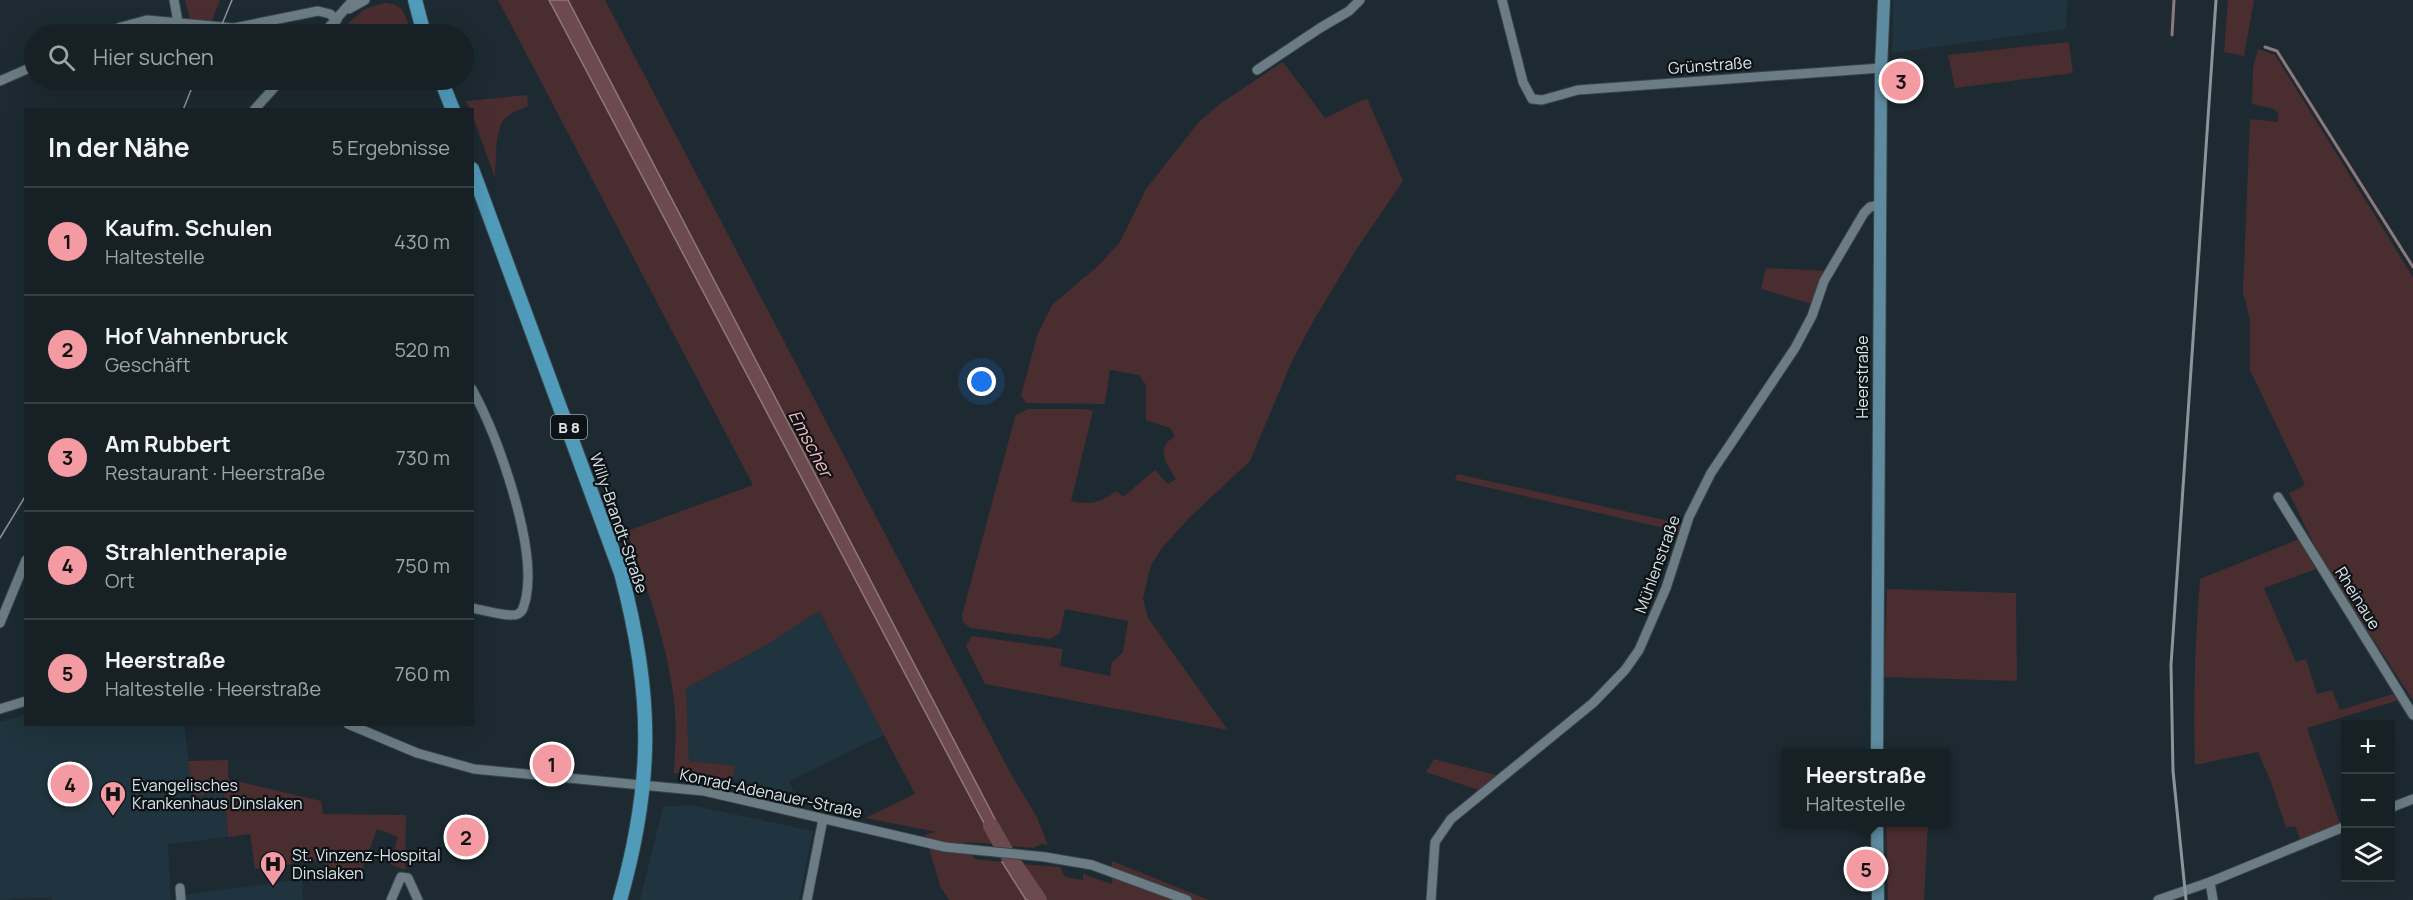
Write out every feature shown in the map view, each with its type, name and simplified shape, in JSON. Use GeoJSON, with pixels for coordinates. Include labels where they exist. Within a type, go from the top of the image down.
{"type":"FeatureCollection","features":[{"type":"Feature","properties":{"kind":"main road"},"geometry":{"type":"LineString","coordinates":[[408,0],[414,24]]}},
{"type":"Feature","properties":{"kind":"main road"},"geometry":{"type":"LineString","coordinates":[[415,0],[421,24]]}},
{"type":"Feature","properties":{"kind":"main road","name":"Heerstraße"},"geometry":{"type":"LineString","coordinates":[[1877,749],[1881,68],[1884,0]]}},
{"type":"Feature","properties":{"kind":"main road"},"geometry":{"type":"LineString","coordinates":[[436,90],[442,108]]}},
{"type":"Feature","properties":{"kind":"main road"},"geometry":{"type":"LineString","coordinates":[[445,90],[452,108]]}},
{"type":"Feature","properties":{"kind":"main road","name":"Willy-Brandt-Straße"},"geometry":{"type":"LineString","coordinates":[[474,173],[621,573],[633,618],[641,663],[647,720],[644,784],[633,850],[620,900]]}},
{"type":"Feature","properties":{"kind":"main road"},"geometry":{"type":"LineString","coordinates":[[1877,827],[1878,900]]}},
{"type":"Feature","properties":{"kind":"street"},"geometry":{"type":"LineString","coordinates":[[174,0],[178,22]]}},
{"type":"Feature","properties":{"kind":"street"},"geometry":{"type":"LineString","coordinates":[[333,24],[353,0]]}},
{"type":"Feature","properties":{"kind":"street"},"geometry":{"type":"LineString","coordinates":[[344,12],[365,0]]}},
{"type":"Feature","properties":{"kind":"street"},"geometry":{"type":"LineString","coordinates":[[1257,70],[1349,11],[1360,0]]}},
{"type":"Feature","properties":{"kind":"street","name":"Grünstraße"},"geometry":{"type":"LineString","coordinates":[[1502,0],[1523,82],[1528,94],[1539,100],[1576,91],[1881,68]]}},
{"type":"Feature","properties":{"kind":"street"},"geometry":{"type":"LineString","coordinates":[[254,24],[318,11],[330,14],[337,20]]}},
{"type":"Feature","properties":{"kind":"street"},"geometry":{"type":"LineString","coordinates":[[132,24],[178,22],[197,24]]}},
{"type":"Feature","properties":{"kind":"street"},"geometry":{"type":"LineString","coordinates":[[0,81],[24,70]]}},
{"type":"Feature","properties":{"kind":"street"},"geometry":{"type":"LineString","coordinates":[[256,108],[272,90]]}},
{"type":"Feature","properties":{"kind":"street","name":"Mühlenstraße"},"geometry":{"type":"LineString","coordinates":[[1431,900],[1435,842],[1451,819],[1593,703],[1625,670],[1639,650],[1666,588],[1689,517],[1711,473],[1796,348],[1812,316],[1824,281],[1864,213],[1870,207],[1880,205]]}},
{"type":"Feature","properties":{"kind":"street"},"geometry":{"type":"LineString","coordinates":[[474,394],[500,452],[518,517],[528,567],[524,609],[519,614],[474,608]]}},
{"type":"Feature","properties":{"kind":"street","name":"Rheinaue"},"geometry":{"type":"LineString","coordinates":[[2278,497],[2413,715]]}},
{"type":"Feature","properties":{"kind":"street"},"geometry":{"type":"LineString","coordinates":[[0,623],[24,565]]}},
{"type":"Feature","properties":{"kind":"street"},"geometry":{"type":"LineString","coordinates":[[0,709],[24,702]]}},
{"type":"Feature","properties":{"kind":"street","name":"Konrad-Adenauer-Straße"},"geometry":{"type":"LineString","coordinates":[[353,726],[417,753],[474,769],[704,791],[945,848],[1045,857],[1104,869],[1187,900]]}},
{"type":"Feature","properties":{"kind":"street"},"geometry":{"type":"LineString","coordinates":[[2395,806],[2413,799]]}},
{"type":"Feature","properties":{"kind":"street"},"geometry":{"type":"LineString","coordinates":[[807,900],[823,819]]}},
{"type":"Feature","properties":{"kind":"street"},"geometry":{"type":"LineString","coordinates":[[2158,900],[2210,882],[2341,828]]}},
{"type":"Feature","properties":{"kind":"street"},"geometry":{"type":"LineString","coordinates":[[391,900],[401,877],[408,878],[418,900]]}},
{"type":"Feature","properties":{"kind":"street"},"geometry":{"type":"LineString","coordinates":[[2210,882],[2213,900]]}},
{"type":"Feature","properties":{"kind":"street"},"geometry":{"type":"LineString","coordinates":[[180,888],[181,900]]}},
{"type":"Feature","properties":{"kind":"shaded area"},"geometry":{"type":"Polygon","coordinates":[[[185,0],[220,0],[211,23],[191,22],[185,0]]]}},
{"type":"Feature","properties":{"kind":"shaded area"},"geometry":{"type":"Polygon","coordinates":[[[498,0],[549,0],[995,844],[964,842],[975,859],[1002,862],[1026,900],[949,900],[940,886],[925,834],[937,832],[865,818],[915,794],[819,611],[763,647],[686,688],[689,761],[735,766],[733,779],[674,773],[676,736],[671,678],[655,614],[627,531],[753,485],[498,0]]]}},
{"type":"Feature","properties":{"kind":"shaded area"},"geometry":{"type":"Polygon","coordinates":[[[549,0],[568,0],[1009,846],[995,844],[549,0]]]}},
{"type":"Feature","properties":{"kind":"shaded area"},"geometry":{"type":"Polygon","coordinates":[[[568,0],[605,0],[1012,776],[1037,817],[1048,845],[1041,844],[1033,848],[1009,846],[568,0]]]}},
{"type":"Feature","properties":{"kind":"shaded area"},"geometry":{"type":"Polygon","coordinates":[[[1893,0],[2067,0],[2066,29],[1892,53],[1893,0]]]}},
{"type":"Feature","properties":{"kind":"shaded area"},"geometry":{"type":"Polygon","coordinates":[[[2228,0],[2254,0],[2244,56],[2224,52],[2228,0]]]}},
{"type":"Feature","properties":{"kind":"shaded area"},"geometry":{"type":"Polygon","coordinates":[[[384,3],[396,5],[404,12],[408,24],[347,24],[365,9],[384,3]]]}},
{"type":"Feature","properties":{"kind":"shaded area"},"geometry":{"type":"Polygon","coordinates":[[[2069,42],[2073,73],[1955,88],[1948,55],[2069,42]]]}},
{"type":"Feature","properties":{"kind":"shaded area"},"geometry":{"type":"Polygon","coordinates":[[[2258,49],[2275,55],[2413,277],[2413,700],[2322,561],[2289,493],[2305,485],[2250,370],[2250,320],[2243,292],[2250,119],[2278,122],[2278,113],[2274,109],[2252,104],[2253,68],[2258,49]]]}},
{"type":"Feature","properties":{"kind":"shaded area"},"geometry":{"type":"Polygon","coordinates":[[[1283,62],[1325,118],[1367,98],[1403,181],[1356,250],[1314,320],[1293,359],[1250,461],[1189,518],[1162,548],[1151,565],[1143,598],[1148,618],[1228,730],[985,684],[966,646],[972,636],[1063,649],[1060,666],[1110,676],[1112,662],[1123,652],[1128,621],[1065,609],[1060,633],[1050,639],[971,628],[963,622],[962,615],[1016,415],[1028,409],[1093,411],[1071,501],[1095,502],[1117,491],[1123,497],[1155,470],[1168,484],[1176,479],[1164,456],[1165,446],[1175,436],[1170,428],[1146,420],[1146,385],[1139,375],[1110,370],[1105,404],[1026,403],[1021,395],[1038,333],[1052,305],[1099,265],[1120,242],[1146,189],[1198,123],[1221,103],[1283,62]]]}},
{"type":"Feature","properties":{"kind":"shaded area"},"geometry":{"type":"Polygon","coordinates":[[[527,95],[528,106],[508,116],[500,126],[495,178],[474,120],[474,108],[470,108],[466,101],[527,95]]]}},
{"type":"Feature","properties":{"kind":"shaded area"},"geometry":{"type":"Polygon","coordinates":[[[1766,268],[1826,271],[1812,304],[1761,289],[1766,268]]]}},
{"type":"Feature","properties":{"kind":"shaded area"},"geometry":{"type":"Polygon","coordinates":[[[1457,474],[1683,524],[1681,532],[1455,480],[1457,474]]]}},
{"type":"Feature","properties":{"kind":"shaded area"},"geometry":{"type":"Polygon","coordinates":[[[2299,539],[2316,569],[2264,588],[2296,662],[2306,659],[2317,694],[2332,690],[2340,710],[2396,693],[2399,700],[2307,728],[2340,824],[2300,840],[2295,826],[2286,828],[2271,782],[2258,752],[2195,765],[2194,718],[2200,579],[2299,539]]]}},
{"type":"Feature","properties":{"kind":"shaded area"},"geometry":{"type":"Polygon","coordinates":[[[1887,589],[2016,593],[2017,681],[1884,677],[1887,589]]]}},
{"type":"Feature","properties":{"kind":"shaded area"},"geometry":{"type":"Polygon","coordinates":[[[819,611],[884,735],[789,781],[796,797],[733,779],[735,766],[689,761],[686,688],[763,647],[819,611]]]}},
{"type":"Feature","properties":{"kind":"shaded area","name":"Evangelisches Krankenhaus Dinslaken"},"geometry":{"type":"Polygon","coordinates":[[[24,715],[24,726],[184,726],[193,796],[224,791],[228,837],[168,844],[171,900],[52,900],[51,897],[0,900],[0,722],[24,715]]]}},
{"type":"Feature","properties":{"kind":"shaded area"},"geometry":{"type":"Polygon","coordinates":[[[1434,759],[1499,776],[1481,791],[1426,772],[1434,759]]]}},
{"type":"Feature","properties":{"kind":"shaded area"},"geometry":{"type":"Polygon","coordinates":[[[228,760],[228,779],[321,801],[323,814],[406,815],[405,870],[390,864],[398,837],[377,829],[359,878],[324,865],[327,859],[255,869],[250,834],[228,837],[224,791],[193,797],[188,761],[228,760]]]}},
{"type":"Feature","properties":{"kind":"shaded area"},"geometry":{"type":"Polygon","coordinates":[[[691,805],[813,831],[799,900],[640,900],[663,807],[691,805]]]}},
{"type":"Feature","properties":{"kind":"shaded area"},"geometry":{"type":"Polygon","coordinates":[[[1886,827],[1928,827],[1924,900],[1888,900],[1886,827]]]}},
{"type":"Feature","properties":{"kind":"shaded area"},"geometry":{"type":"Polygon","coordinates":[[[1112,861],[1209,900],[1046,900],[1022,864],[1060,867],[1065,877],[1083,880],[1083,874],[1112,884],[1112,861]]]}},
{"type":"Feature","properties":{"kind":"shaded area"},"geometry":{"type":"Polygon","coordinates":[[[1002,862],[1022,864],[1046,900],[1026,900],[1002,862]]]}},
{"type":"Feature","properties":{"kind":"shaded area","name":"St. Vinzenz-Hospital Dinslaken"},"geometry":{"type":"Polygon","coordinates":[[[302,879],[303,900],[184,900],[183,895],[302,879]]]}},
{"type":"Feature","properties":{"kind":"waterway"},"geometry":{"type":"LineString","coordinates":[[2172,35],[2174,0]]}},
{"type":"Feature","properties":{"kind":"waterway"},"geometry":{"type":"LineString","coordinates":[[2265,47],[2277,51],[2413,267]]}},
{"type":"Feature","properties":{"kind":"waterway","name":"Emscher"},"geometry":{"type":"LineString","coordinates":[[991,826],[1039,900]]}},
{"type":"Feature","properties":{"kind":"tram line"},"geometry":{"type":"LineString","coordinates":[[222,24],[232,0]]}},
{"type":"Feature","properties":{"kind":"tram line"},"geometry":{"type":"LineString","coordinates":[[184,108],[191,90]]}},
{"type":"Feature","properties":{"kind":"tram line"},"geometry":{"type":"LineString","coordinates":[[0,538],[24,498]]}},
{"type":"Feature","properties":{"kind":"railway"},"geometry":{"type":"LineString","coordinates":[[2186,900],[2173,771],[2171,665],[2216,0]]}},
{"type":"Feature","properties":{"kind":"place","name":"Am Rubbert"},"geometry":{"type":"Point","coordinates":[1901,81]}},
{"type":"Feature","properties":{"kind":"place","name":"Kaufm. Schulen"},"geometry":{"type":"Point","coordinates":[552,764]}},
{"type":"Feature","properties":{"kind":"place","name":"Strahlentherapie"},"geometry":{"type":"Point","coordinates":[70,784]}},
{"type":"Feature","properties":{"kind":"place","name":"Evangelisches Krankenhaus Dinslaken"},"geometry":{"type":"Point","coordinates":[113,817]}},
{"type":"Feature","properties":{"kind":"place","name":"Hof Vahnenbruck"},"geometry":{"type":"Point","coordinates":[466,837]}},
{"type":"Feature","properties":{"kind":"place","name":"Heerstraße"},"geometry":{"type":"Point","coordinates":[1866,869]}},
{"type":"Feature","properties":{"kind":"place","name":"St. Vinzenz-Hospital Dinslaken"},"geometry":{"type":"Point","coordinates":[273,887]}}]}
